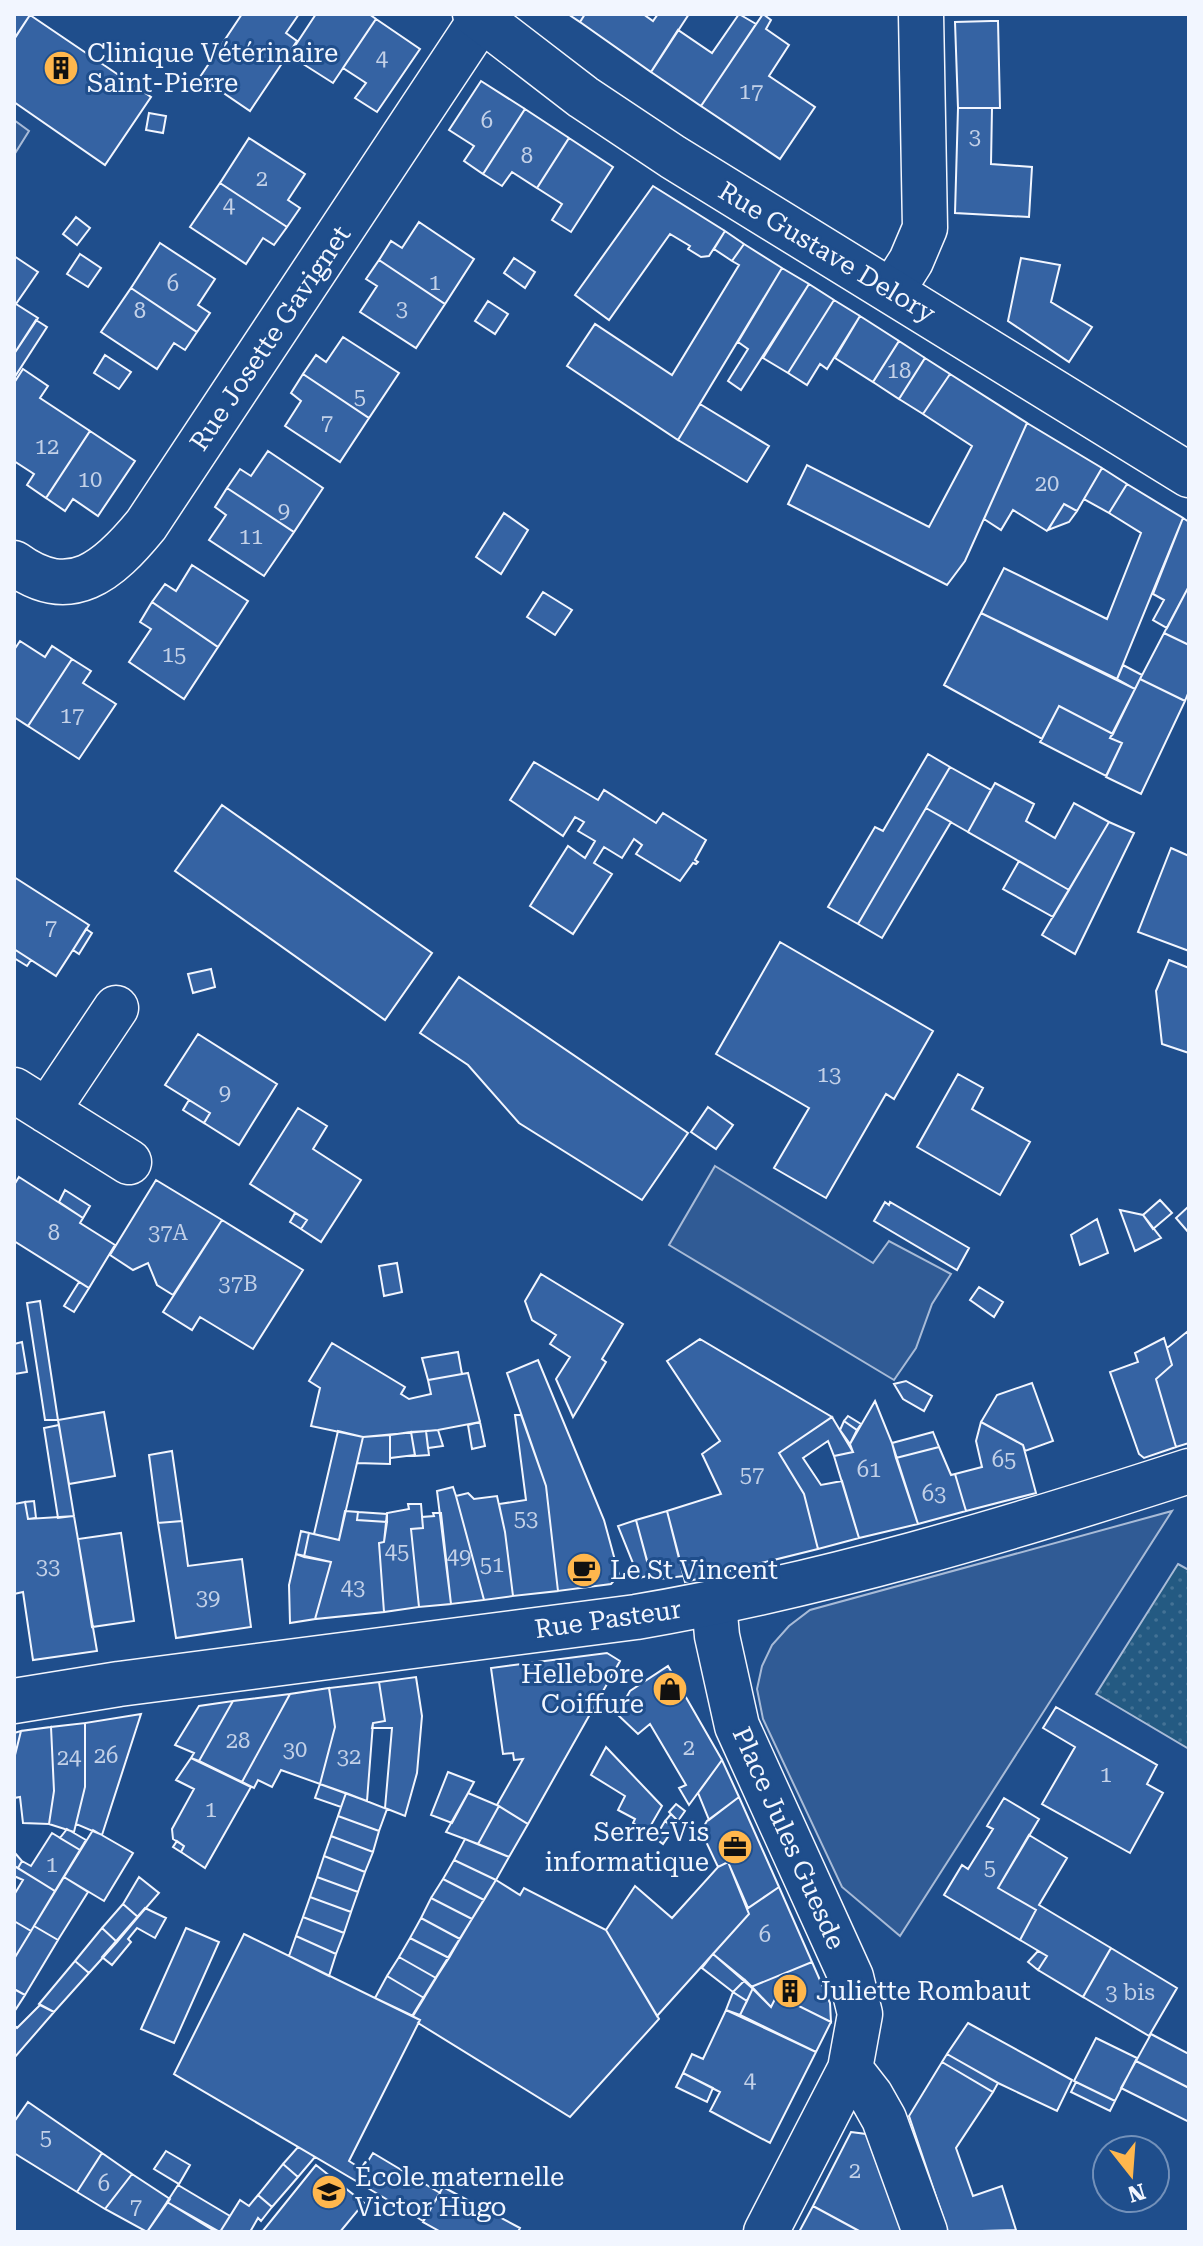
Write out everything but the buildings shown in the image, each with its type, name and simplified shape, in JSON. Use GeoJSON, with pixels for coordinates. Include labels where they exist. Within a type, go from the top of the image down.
{"type":"FeatureCollection","features":[{"type":"Feature","properties":{"kind":"street"},"geometry":{"type":"LineString","coordinates":[[892,291],[911,261],[925,228],[921,14]]}},
{"type":"Feature","properties":{"kind":"street","name":"Rue Gustave Delory"},"geometry":{"type":"LineString","coordinates":[[478,16],[625,126],[1189,475]]}},
{"type":"Feature","properties":{"kind":"street","name":"Rue Josette Gavignet"},"geometry":{"type":"LineString","coordinates":[[14,563],[40,578],[61,582],[86,578],[104,569],[146,525],[478,16]]}},
{"type":"Feature","properties":{"kind":"street"},"geometry":{"type":"LineString","coordinates":[[116,1008],[31,1101],[129,1162]]}},
{"type":"Feature","properties":{"kind":"street","name":"Rue Pasteur"},"geometry":{"type":"LineString","coordinates":[[14,1701],[119,1684],[636,1617],[714,1603],[942,1547],[1189,1471]]}},
{"type":"Feature","properties":{"kind":"street","name":"Place Jules Guesde"},"geometry":{"type":"LineString","coordinates":[[714,1603],[717,1636],[737,1726],[851,1977],[860,2014],[850,2069],[766,2232]]}},
{"type":"Feature","properties":{"kind":"street"},"geometry":{"type":"LineString","coordinates":[[850,2069],[884,2119],[925,2232]]}},
{"type":"Feature","properties":{"kind":"shaded area"},"geometry":{"type":"Polygon","coordinates":[[[14,120],[29,131],[14,155],[14,120]]]}},
{"type":"Feature","properties":{"kind":"shaded area"},"geometry":{"type":"Polygon","coordinates":[[[715,1166],[873,1263],[889,1241],[951,1274],[932,1304],[916,1348],[894,1380],[669,1245],[715,1166]]]}},
{"type":"Feature","properties":{"kind":"shaded area"},"geometry":{"type":"Polygon","coordinates":[[[1172,1511],[900,1936],[842,1887],[763,1719],[757,1689],[762,1666],[772,1645],[789,1626],[810,1610],[1172,1511]]]}},
{"type":"Feature","properties":{"kind":"shaded area"},"geometry":{"type":"Polygon","coordinates":[[[1178,1564],[1189,1570],[1189,1749],[1096,1694],[1178,1564]]]}},
{"type":"Feature","properties":{"kind":"place","name":"Clinique Vétérinaire Saint-Pierre"},"geometry":{"type":"Point","coordinates":[61,68]}},
{"type":"Feature","properties":{"kind":"place","name":"Le St Vincent"},"geometry":{"type":"Point","coordinates":[584,1570]}},
{"type":"Feature","properties":{"kind":"place","name":"Hellebore Coiffure"},"geometry":{"type":"Point","coordinates":[670,1689]}},
{"type":"Feature","properties":{"kind":"place","name":"Serre-Vis informatique"},"geometry":{"type":"Point","coordinates":[735,1847]}},
{"type":"Feature","properties":{"kind":"place","name":"Juliette Rombaut"},"geometry":{"type":"Point","coordinates":[790,1991]}},
{"type":"Feature","properties":{"kind":"place","name":"École maternelle Victor Hugo"},"geometry":{"type":"Point","coordinates":[329,2192]}}]}
